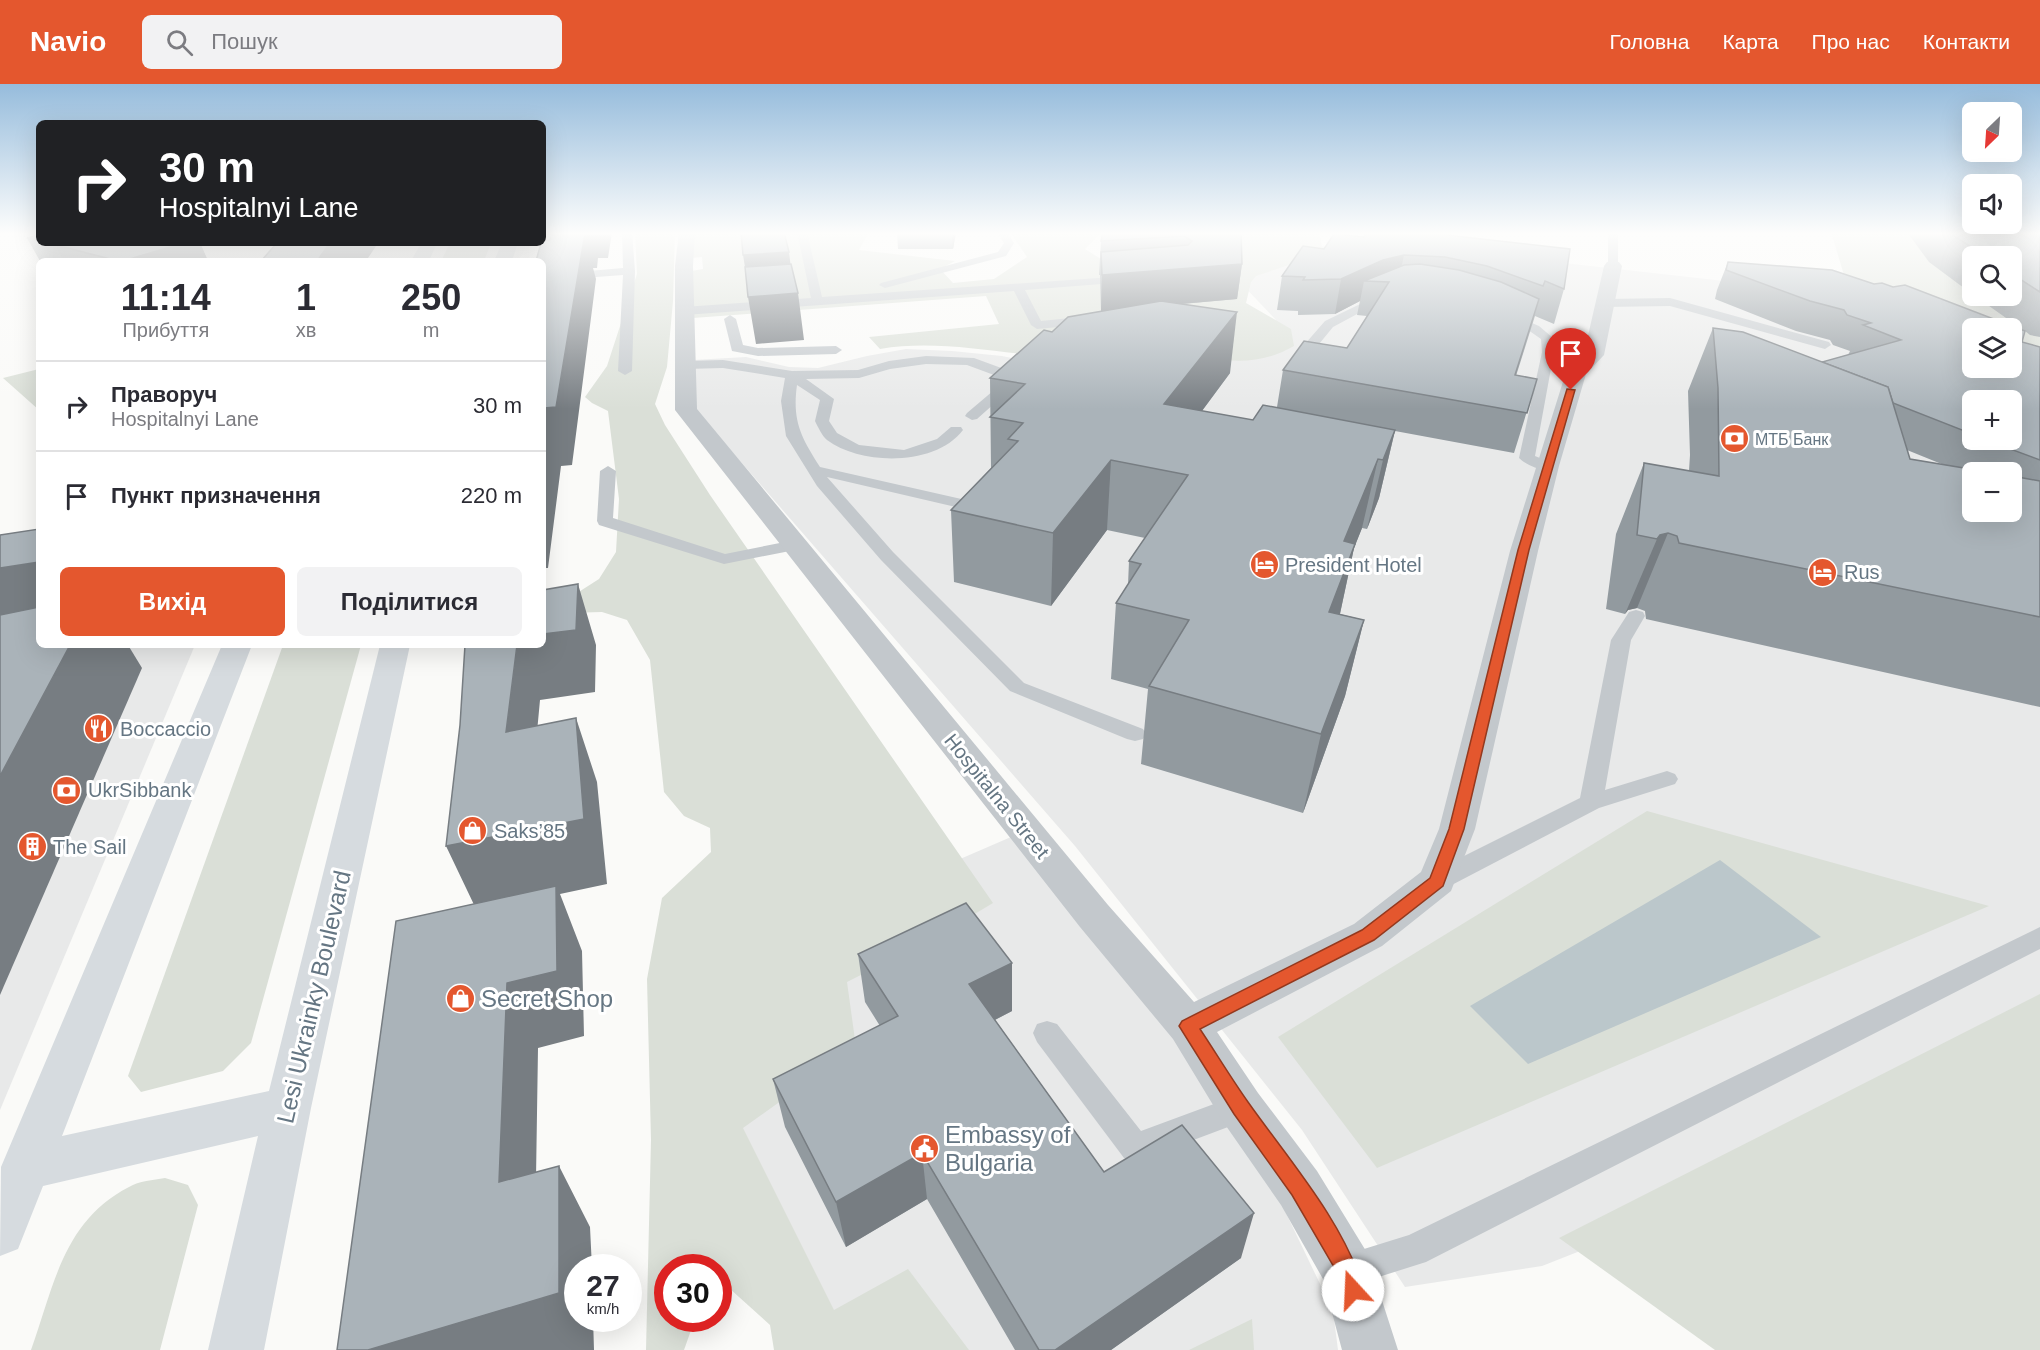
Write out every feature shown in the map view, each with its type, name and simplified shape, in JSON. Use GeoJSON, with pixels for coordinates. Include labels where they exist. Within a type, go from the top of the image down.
{"type":"FeatureCollection","features":[{"type":"Feature","properties":{"kind":"main road"},"geometry":{"type":"LineString","coordinates":[[0,1232],[236,648]]}},
{"type":"Feature","properties":{"kind":"main road","name":"Lesi Ukrainky Boulevard"},"geometry":{"type":"LineString","coordinates":[[236,1350],[288,1108],[394,648]]}},
{"type":"Feature","properties":{"kind":"main road"},"geometry":{"type":"LineString","coordinates":[[25,1167],[288,1108]]}},
{"type":"Feature","properties":{"kind":"street","name":"Hospitalna Street"},"geometry":{"type":"LineString","coordinates":[[684,291],[686,410],[1094,916],[1188,1026],[1241,1108],[1299,1188],[1347,1270],[1370,1350]]}},
{"type":"Feature","properties":{"kind":"street"},"geometry":{"type":"LineString","coordinates":[[1188,1026],[1368,935],[1437,881],[1457,829],[1524,550],[1547,466],[1576,372],[1594,355],[1608,291]]}},
{"type":"Feature","properties":{"kind":"lane"},"geometry":{"type":"LineString","coordinates":[[625,371],[628,291]]}},
{"type":"Feature","properties":{"kind":"lane"},"geometry":{"type":"LineString","coordinates":[[815,291],[817,300]]}},
{"type":"Feature","properties":{"kind":"lane"},"geometry":{"type":"LineString","coordinates":[[817,300],[856,291]]}},
{"type":"Feature","properties":{"kind":"lane"},"geometry":{"type":"LineString","coordinates":[[684,311],[944,291]]}},
{"type":"Feature","properties":{"kind":"lane"},"geometry":{"type":"LineString","coordinates":[[1020,291],[1037,325],[1109,319]]}},
{"type":"Feature","properties":{"kind":"lane"},"geometry":{"type":"LineString","coordinates":[[1670,302],[1673,291]]}},
{"type":"Feature","properties":{"kind":"lane"},"geometry":{"type":"LineString","coordinates":[[1292,369],[1329,324],[1381,297],[1397,293]]}},
{"type":"Feature","properties":{"kind":"lane"},"geometry":{"type":"LineString","coordinates":[[730,319],[978,300]]}},
{"type":"Feature","properties":{"kind":"lane"},"geometry":{"type":"LineString","coordinates":[[1605,303],[1670,302],[1825,345]]}},
{"type":"Feature","properties":{"kind":"lane"},"geometry":{"type":"LineString","coordinates":[[720,308],[730,319],[737,348],[758,351],[836,350]]}},
{"type":"Feature","properties":{"kind":"lane"},"geometry":{"type":"LineString","coordinates":[[1494,311],[1535,329],[1547,338],[1548,352],[1527,458],[1547,466]]}},
{"type":"Feature","properties":{"kind":"lane"},"geometry":{"type":"LineString","coordinates":[[685,365],[723,364],[792,375],[859,374],[889,365],[926,360],[969,361],[999,372],[1006,386],[972,416]]}},
{"type":"Feature","properties":{"kind":"lane"},"geometry":{"type":"LineString","coordinates":[[792,375],[827,399],[822,421],[831,436],[855,449],[905,455],[942,442],[956,430]]}},
{"type":"Feature","properties":{"kind":"lane"},"geometry":{"type":"LineString","coordinates":[[792,375],[788,401],[793,436],[823,483],[887,556],[1017,687],[1135,734]]}},
{"type":"Feature","properties":{"kind":"lane"},"geometry":{"type":"LineString","coordinates":[[815,470],[973,506]]}},
{"type":"Feature","properties":{"kind":"lane"},"geometry":{"type":"LineString","coordinates":[[608,471],[606,520],[724,559],[795,545]]}},
{"type":"Feature","properties":{"kind":"lane"},"geometry":{"type":"LineString","coordinates":[[1591,802],[1621,640],[1636,616]]}},
{"type":"Feature","properties":{"kind":"lane"},"geometry":{"type":"LineString","coordinates":[[1437,881],[1591,802],[1667,779]]}},
{"type":"Feature","properties":{"kind":"lane"},"geometry":{"type":"LineString","coordinates":[[1347,1270],[1414,1250],[2040,937]]}},
{"type":"Feature","properties":{"kind":"lane"},"geometry":{"type":"LineString","coordinates":[[1047,1033],[1135,1148],[1241,1108]]}},
{"type":"Feature","properties":{"kind":"shaded area"},"geometry":{"type":"Polygon","coordinates":[[[631,291],[673,291],[667,367],[655,404],[665,425],[710,495],[993,903],[938,936],[847,982],[856,1047],[743,1128],[834,1310],[908,1269],[969,1350],[774,1350],[770,1325],[732,1291],[732,1254],[654,1254],[654,1332],[690,1332],[684,1350],[646,1350],[651,1140],[647,979],[662,898],[711,852],[710,828],[684,816],[664,792],[650,660],[627,620],[602,612],[566,613],[563,602],[599,579],[616,552],[619,499],[608,411],[585,397],[607,366],[631,291]]]}},
{"type":"Feature","properties":{"kind":"shaded area"},"geometry":{"type":"Polygon","coordinates":[[[692,291],[1249,291],[1246,303],[1291,329],[1294,346],[1264,358],[1237,361],[1164,355],[1027,355],[934,346],[880,349],[869,337],[999,324],[986,296],[693,318],[692,291]]]}},
{"type":"Feature","properties":{"kind":"shaded area"},"geometry":{"type":"Polygon","coordinates":[[[1248,291],[1815,291],[1850,295],[1962,362],[1962,378],[2022,378],[2022,370],[2040,373],[2040,1070],[1542,1266],[1405,1287],[1302,1130],[1075,846],[693,407],[693,360],[746,357],[789,367],[818,368],[906,349],[1002,356],[1040,364],[1273,335],[1276,320],[1248,291]]]}},
{"type":"Feature","properties":{"kind":"shaded area"},"geometry":{"type":"Polygon","coordinates":[[[1849,291],[1962,291],[1962,306],[2022,306],[2022,291],[2040,291],[2040,373],[2022,344],[2022,318],[1962,318],[1962,325],[1850,295],[1849,291]]]}},
{"type":"Feature","properties":{"kind":"shaded area"},"geometry":{"type":"Polygon","coordinates":[[[36,370],[36,407],[3,378],[36,370]]]}},
{"type":"Feature","properties":{"kind":"shaded area"},"geometry":{"type":"Polygon","coordinates":[[[76,648],[194,648],[0,1110],[0,664],[76,648]]]}},
{"type":"Feature","properties":{"kind":"shaded area"},"geometry":{"type":"Polygon","coordinates":[[[282,648],[360,648],[251,1043],[223,1071],[141,1092],[128,1076],[282,648]]]}},
{"type":"Feature","properties":{"kind":"shaded area"},"geometry":{"type":"Polygon","coordinates":[[[1647,811],[1989,906],[1377,1168],[1278,1037],[1647,811]]]}},
{"type":"Feature","properties":{"kind":"shaded area"},"geometry":{"type":"Polygon","coordinates":[[[1011,837],[1163,1018],[1262,1163],[1333,1311],[1338,1350],[839,1350],[745,1148],[706,938],[930,872],[1011,837]]]}},
{"type":"Feature","properties":{"kind":"shaded area"},"geometry":{"type":"Polygon","coordinates":[[[1720,860],[1821,937],[1528,1064],[1470,1006],[1720,860]]]}},
{"type":"Feature","properties":{"kind":"shaded area"},"geometry":{"type":"Polygon","coordinates":[[[2040,994],[2040,1350],[1715,1350],[1559,1238],[2040,994]]]}},
{"type":"Feature","properties":{"kind":"shaded area"},"geometry":{"type":"Polygon","coordinates":[[[165,1178],[188,1185],[198,1205],[160,1350],[31,1350],[64,1257],[89,1218],[107,1201],[129,1187],[165,1178]]]}},
{"type":"Feature","properties":{"kind":"shaded area"},"geometry":{"type":"Polygon","coordinates":[[[1252,1319],[1254,1350],[1189,1350],[1252,1319]]]}},
{"type":"Feature","properties":{"kind":"building"},"geometry":{"type":"Polygon","coordinates":[[[546,291],[575,291],[556,407],[546,408],[546,291]]]}},
{"type":"Feature","properties":{"kind":"building"},"geometry":{"type":"Polygon","coordinates":[[[747,291],[798,291],[798,293],[748,297],[747,291]]]}},
{"type":"Feature","properties":{"kind":"building"},"geometry":{"type":"Polygon","coordinates":[[[1383,291],[1521,291],[1539,299],[1515,375],[1537,379],[1527,413],[1283,370],[1304,341],[1347,348],[1383,291]]]}},
{"type":"Feature","properties":{"kind":"building"},"geometry":{"type":"Polygon","coordinates":[[[1783,291],[1921,291],[1991,318],[1962,318],[1962,378],[2022,378],[2022,342],[2040,347],[2040,460],[2013,450],[2022,450],[2022,390],[1962,390],[1962,430],[1893,403],[1888,387],[1822,362],[1901,340],[1863,325],[1871,323],[1847,315],[1844,310],[1783,291]]]}},
{"type":"Feature","properties":{"kind":"building"},"geometry":{"type":"Polygon","coordinates":[[[1161,301],[1237,312],[1164,404],[1253,420],[1263,405],[1395,430],[1383,460],[1378,459],[1344,541],[1355,544],[1329,612],[1364,620],[1321,734],[1149,686],[1189,620],[1116,603],[1141,564],[1129,561],[1188,475],[1111,460],[1053,533],[951,510],[1018,441],[1008,439],[1023,423],[990,417],[1025,384],[990,378],[1044,330],[1052,332],[1068,317],[1161,301]]]}},
{"type":"Feature","properties":{"kind":"building"},"geometry":{"type":"Polygon","coordinates":[[[1713,328],[1743,332],[1888,387],[1910,459],[1962,468],[1962,522],[2022,522],[2022,478],[2040,481],[2040,617],[1679,543],[1677,536],[1668,533],[1660,535],[1657,539],[1637,535],[1644,463],[1719,476],[1718,388],[1713,328]]]}},
{"type":"Feature","properties":{"kind":"building"},"geometry":{"type":"Polygon","coordinates":[[[36,529],[36,562],[0,568],[0,535],[36,529]]]}},
{"type":"Feature","properties":{"kind":"building"},"geometry":{"type":"Polygon","coordinates":[[[578,584],[576,630],[546,634],[546,589],[578,584]]]}},
{"type":"Feature","properties":{"kind":"building"},"geometry":{"type":"Polygon","coordinates":[[[36,608],[36,648],[68,648],[0,776],[0,615],[36,608]]]}},
{"type":"Feature","properties":{"kind":"building"},"geometry":{"type":"Polygon","coordinates":[[[465,648],[517,648],[506,732],[576,718],[584,819],[446,846],[460,725],[465,648]]]}},
{"type":"Feature","properties":{"kind":"building"},"geometry":{"type":"Polygon","coordinates":[[[556,886],[557,971],[507,983],[499,1182],[559,1166],[559,1293],[368,1350],[337,1350],[396,921],[556,886]]]}},
{"type":"Feature","properties":{"kind":"building","name":"Embassy of Bulgaria"},"geometry":{"type":"Polygon","coordinates":[[[966,903],[1012,963],[969,984],[1104,1172],[1182,1125],[1254,1213],[1055,1350],[1039,1350],[922,1153],[836,1202],[773,1079],[898,1016],[858,954],[966,903]]]}},
{"type":"Feature","properties":{"kind":"place","name":"МТБ Банк"},"geometry":{"type":"Point","coordinates":[1734,439]}},
{"type":"Feature","properties":{"kind":"place","name":"President Hotel"},"geometry":{"type":"Point","coordinates":[1264,565]}},
{"type":"Feature","properties":{"kind":"place","name":"Rus"},"geometry":{"type":"Point","coordinates":[1823,572]}},
{"type":"Feature","properties":{"kind":"place","name":"Boccaccio"},"geometry":{"type":"Point","coordinates":[99,729]}},
{"type":"Feature","properties":{"kind":"place","name":"UkrSibbank"},"geometry":{"type":"Point","coordinates":[67,790]}},
{"type":"Feature","properties":{"kind":"place","name":"Saks’85"},"geometry":{"type":"Point","coordinates":[473,831]}},
{"type":"Feature","properties":{"kind":"place","name":"The Sail"},"geometry":{"type":"Point","coordinates":[32,847]}},
{"type":"Feature","properties":{"kind":"place","name":"Secret Shop"},"geometry":{"type":"Point","coordinates":[460,999]}},
{"type":"Feature","properties":{"kind":"place","name":"Embassy of Bulgaria"},"geometry":{"type":"Point","coordinates":[924,1149]}},
{"type":"Feature","properties":{"kind":"route"},"geometry":{"type":"LineString","coordinates":[[1353,1290],[1347,1270],[1299,1188],[1241,1108],[1188,1026],[1368,935],[1437,881],[1457,829],[1524,550],[1571,390]]}}]}
